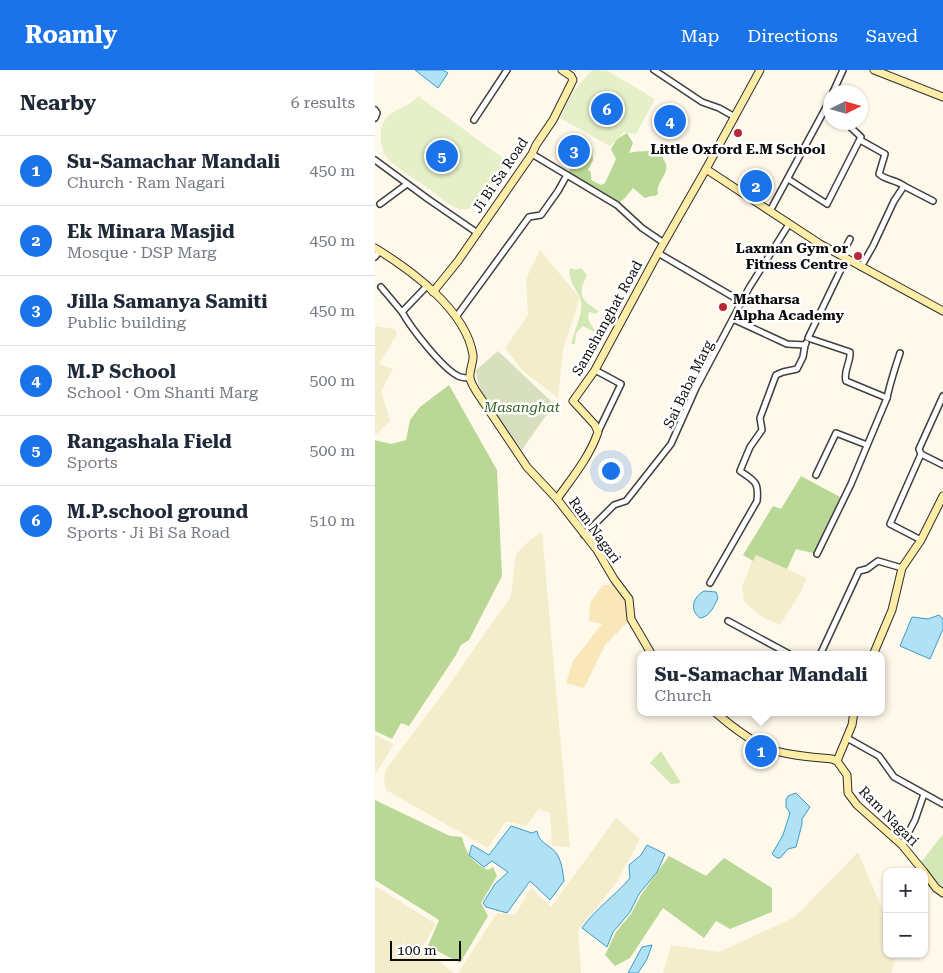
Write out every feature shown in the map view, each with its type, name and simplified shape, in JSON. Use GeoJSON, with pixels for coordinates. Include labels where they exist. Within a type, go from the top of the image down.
{"type":"FeatureCollection","features":[{"type":"Feature","properties":{"kind":"main road","name":"Ji Bi Sa Road"},"geometry":{"type":"LineString","coordinates":[[430,289],[458,261],[532,154],[553,120],[573,80],[571,76],[562,70]]}},
{"type":"Feature","properties":{"kind":"main road","name":"Samshanghat Road"},"geometry":{"type":"LineString","coordinates":[[598,432],[595,425],[573,401],[595,370],[759,70]]}},
{"type":"Feature","properties":{"kind":"main road"},"geometry":{"type":"LineString","coordinates":[[874,70],[943,97]]}},
{"type":"Feature","properties":{"kind":"main road"},"geometry":{"type":"LineString","coordinates":[[706,169],[819,244],[943,311]]}},
{"type":"Feature","properties":{"kind":"main road"},"geometry":{"type":"LineString","coordinates":[[377,252],[402,264],[430,289],[463,325],[473,356],[470,378]]}},
{"type":"Feature","properties":{"kind":"main road","name":"Ram Nagari"},"geometry":{"type":"LineString","coordinates":[[470,378],[476,391],[527,467],[557,499],[597,550],[614,579],[629,599],[631,619],[650,651]]}},
{"type":"Feature","properties":{"kind":"main road"},"geometry":{"type":"LineString","coordinates":[[557,499],[595,443],[598,432]]}},
{"type":"Feature","properties":{"kind":"main road"},"geometry":{"type":"LineString","coordinates":[[875,651],[892,610],[902,568],[921,540],[943,496]]}},
{"type":"Feature","properties":{"kind":"main road"},"geometry":{"type":"LineString","coordinates":[[720,716],[752,740],[770,749],[837,761],[854,716]]}},
{"type":"Feature","properties":{"kind":"main road","name":"Ram Nagari"},"geometry":{"type":"LineString","coordinates":[[837,761],[847,775],[848,793],[857,805],[903,845],[921,868]]}},
{"type":"Feature","properties":{"kind":"main road","name":"Ram Nagari"},"geometry":{"type":"LineString","coordinates":[[928,877],[936,888],[943,893]]}},
{"type":"Feature","properties":{"kind":"street"},"geometry":{"type":"LineString","coordinates":[[474,120],[507,70]]}},
{"type":"Feature","properties":{"kind":"street"},"geometry":{"type":"LineString","coordinates":[[654,70],[702,102],[719,108],[735,117]]}},
{"type":"Feature","properties":{"kind":"street"},"geometry":{"type":"LineString","coordinates":[[836,85],[843,70]]}},
{"type":"Feature","properties":{"kind":"street"},"geometry":{"type":"LineString","coordinates":[[375,110],[377,112],[375,118]]}},
{"type":"Feature","properties":{"kind":"street"},"geometry":{"type":"LineString","coordinates":[[770,211],[823,120]]}},
{"type":"Feature","properties":{"kind":"street"},"geometry":{"type":"LineString","coordinates":[[788,179],[827,204],[861,138],[854,130]]}},
{"type":"Feature","properties":{"kind":"street"},"geometry":{"type":"LineString","coordinates":[[860,140],[885,154],[879,174],[882,177],[896,181],[933,201]]}},
{"type":"Feature","properties":{"kind":"street"},"geometry":{"type":"LineString","coordinates":[[532,154],[617,205],[642,228],[664,243]]}},
{"type":"Feature","properties":{"kind":"street"},"geometry":{"type":"LineString","coordinates":[[375,160],[477,232]]}},
{"type":"Feature","properties":{"kind":"street"},"geometry":{"type":"LineString","coordinates":[[456,317],[529,217],[541,215],[567,175]]}},
{"type":"Feature","properties":{"kind":"street"},"geometry":{"type":"LineString","coordinates":[[380,204],[407,184]]}},
{"type":"Feature","properties":{"kind":"street"},"geometry":{"type":"LineString","coordinates":[[861,267],[894,200],[904,186]]}},
{"type":"Feature","properties":{"kind":"street","name":"Sai Baba Marg"},"geometry":{"type":"LineString","coordinates":[[584,535],[614,505],[626,501],[671,444],[696,388],[749,288],[789,224]]}},
{"type":"Feature","properties":{"kind":"street"},"geometry":{"type":"LineString","coordinates":[[710,583],[757,501],[758,487],[755,481],[740,471],[751,447],[762,430],[760,418],[776,375],[797,369],[803,357],[805,345],[850,239]]}},
{"type":"Feature","properties":{"kind":"street"},"geometry":{"type":"LineString","coordinates":[[658,253],[742,302]]}},
{"type":"Feature","properties":{"kind":"street"},"geometry":{"type":"LineString","coordinates":[[381,287],[402,312],[411,327],[451,371],[459,377],[470,378]]}},
{"type":"Feature","properties":{"kind":"street"},"geometry":{"type":"LineString","coordinates":[[402,312],[430,289]]}},
{"type":"Feature","properties":{"kind":"street"},"geometry":{"type":"LineString","coordinates":[[733,319],[787,344],[805,345]]}},
{"type":"Feature","properties":{"kind":"street"},"geometry":{"type":"LineString","coordinates":[[808,338],[850,352],[851,356],[845,375],[846,381],[887,398]]}},
{"type":"Feature","properties":{"kind":"street"},"geometry":{"type":"LineString","coordinates":[[817,554],[851,484],[887,398],[900,353]]}},
{"type":"Feature","properties":{"kind":"street"},"geometry":{"type":"LineString","coordinates":[[595,370],[621,384],[598,432]]}},
{"type":"Feature","properties":{"kind":"street"},"geometry":{"type":"LineString","coordinates":[[921,540],[890,524],[921,454],[919,449],[943,396]]}},
{"type":"Feature","properties":{"kind":"street"},"geometry":{"type":"LineString","coordinates":[[816,475],[836,433],[867,445]]}},
{"type":"Feature","properties":{"kind":"street"},"geometry":{"type":"LineString","coordinates":[[921,454],[943,465]]}},
{"type":"Feature","properties":{"kind":"street"},"geometry":{"type":"LineString","coordinates":[[822,651],[859,571],[867,569],[878,561],[902,568]]}},
{"type":"Feature","properties":{"kind":"street"},"geometry":{"type":"LineString","coordinates":[[728,621],[784,651]]}},
{"type":"Feature","properties":{"kind":"street"},"geometry":{"type":"LineString","coordinates":[[847,738],[879,756],[894,777],[943,804]]}},
{"type":"Feature","properties":{"kind":"street"},"geometry":{"type":"LineString","coordinates":[[903,845],[915,820],[924,794]]}},
{"type":"Feature","properties":{"kind":"shaded area"},"geometry":{"type":"Polygon","coordinates":[[[540,250],[580,298],[563,349],[558,398],[522,370],[505,348],[528,315],[526,279],[540,250]]]}},
{"type":"Feature","properties":{"kind":"shaded area"},"geometry":{"type":"Polygon","coordinates":[[[375,326],[395,329],[397,334],[379,364],[393,369],[381,391],[390,421],[375,435],[375,326]]]}},
{"type":"Feature","properties":{"kind":"shaded area"},"geometry":{"type":"Polygon","coordinates":[[[542,532],[570,847],[552,846],[550,813],[539,809],[526,826],[506,821],[488,848],[386,790],[384,779],[386,769],[444,692],[511,596],[516,554],[529,541],[542,532]]]}},
{"type":"Feature","properties":{"kind":"shaded area"},"geometry":{"type":"Polygon","coordinates":[[[755,554],[807,578],[799,595],[780,625],[764,618],[744,602],[742,586],[755,554]]]}},
{"type":"Feature","properties":{"kind":"shaded area"},"geometry":{"type":"Polygon","coordinates":[[[375,735],[394,744],[375,775],[375,735]]]}},
{"type":"Feature","properties":{"kind":"shaded area"},"geometry":{"type":"Polygon","coordinates":[[[616,818],[640,839],[617,882],[578,930],[581,973],[458,973],[497,913],[515,915],[531,888],[551,907],[616,818]]]}},
{"type":"Feature","properties":{"kind":"shaded area"},"geometry":{"type":"Polygon","coordinates":[[[858,852],[883,911],[883,958],[896,958],[891,973],[663,973],[671,945],[719,952],[795,917],[858,852]]]}},
{"type":"Feature","properties":{"kind":"shaded area"},"geometry":{"type":"Polygon","coordinates":[[[375,886],[436,924],[422,947],[454,973],[375,973],[375,886]]]}},
{"type":"Feature","properties":{"kind":"green space"},"geometry":{"type":"Polygon","coordinates":[[[592,70],[606,70],[655,99],[636,134],[624,132],[610,146],[560,118],[572,93],[592,70]]]}},
{"type":"Feature","properties":{"kind":"green space"},"geometry":{"type":"Polygon","coordinates":[[[418,96],[507,161],[503,167],[497,190],[489,200],[472,208],[456,208],[402,171],[386,156],[382,148],[381,139],[381,130],[385,120],[393,112],[414,101],[418,96]]]}},
{"type":"Feature","properties":{"kind":"green space"},"geometry":{"type":"Polygon","coordinates":[[[627,133],[633,143],[629,153],[665,148],[663,159],[666,163],[666,168],[659,185],[658,194],[645,198],[633,188],[617,204],[574,177],[569,171],[575,160],[584,151],[592,150],[593,160],[588,170],[591,172],[591,180],[601,185],[605,183],[616,159],[611,149],[617,139],[627,133]]]}},
{"type":"Feature","properties":{"kind":"green space"},"geometry":{"type":"Polygon","coordinates":[[[570,268],[576,270],[581,268],[587,275],[582,286],[584,300],[598,311],[596,314],[589,312],[588,319],[596,333],[583,326],[576,333],[575,344],[571,344],[580,317],[581,301],[571,281],[570,268]]]}},
{"type":"Feature","properties":{"kind":"green space","name":"Masanghat"},"geometry":{"type":"Polygon","coordinates":[[[498,351],[554,404],[522,450],[481,392],[475,371],[498,351]]]}},
{"type":"Feature","properties":{"kind":"green space"},"geometry":{"type":"Polygon","coordinates":[[[449,385],[497,470],[502,576],[469,640],[461,645],[409,726],[401,723],[392,739],[375,731],[375,440],[391,444],[406,440],[410,420],[420,407],[449,385]]]}},
{"type":"Feature","properties":{"kind":"green space"},"geometry":{"type":"Polygon","coordinates":[[[801,476],[840,497],[817,554],[796,549],[787,569],[756,555],[753,561],[743,555],[773,506],[781,509],[801,476]]]}},
{"type":"Feature","properties":{"kind":"green space"},"geometry":{"type":"Polygon","coordinates":[[[661,751],[681,783],[671,784],[650,763],[661,751]]]}},
{"type":"Feature","properties":{"kind":"green space"},"geometry":{"type":"Polygon","coordinates":[[[375,800],[450,836],[462,837],[468,853],[477,864],[488,870],[493,867],[497,876],[481,903],[488,916],[460,963],[428,946],[439,920],[375,880],[375,800]]]}},
{"type":"Feature","properties":{"kind":"green space"},"geometry":{"type":"Polygon","coordinates":[[[943,834],[943,887],[928,873],[928,868],[922,868],[919,865],[943,834]]]}},
{"type":"Feature","properties":{"kind":"green space"},"geometry":{"type":"Polygon","coordinates":[[[669,856],[706,876],[724,858],[772,888],[772,912],[730,929],[716,921],[704,938],[663,908],[630,958],[615,966],[605,955],[616,932],[631,914],[641,895],[669,856]]]}},
{"type":"Feature","properties":{"kind":"sand"},"geometry":{"type":"Polygon","coordinates":[[[615,584],[630,604],[626,604],[628,622],[605,645],[584,688],[566,683],[573,661],[602,624],[589,621],[590,603],[603,585],[615,584]]]}},
{"type":"Feature","properties":{"kind":"water"},"geometry":{"type":"Polygon","coordinates":[[[415,70],[443,70],[448,73],[438,88],[415,70]]]}},
{"type":"Feature","properties":{"kind":"water"},"geometry":{"type":"Polygon","coordinates":[[[704,591],[716,592],[718,598],[709,613],[700,618],[694,611],[694,604],[697,597],[704,591]]]}},
{"type":"Feature","properties":{"kind":"water"},"geometry":{"type":"Polygon","coordinates":[[[939,615],[943,619],[943,629],[930,659],[900,646],[912,617],[928,619],[939,615]]]}},
{"type":"Feature","properties":{"kind":"water"},"geometry":{"type":"Polygon","coordinates":[[[796,793],[810,807],[802,819],[796,847],[788,849],[780,858],[777,858],[772,854],[783,835],[790,813],[786,807],[786,800],[788,796],[796,793]]]}},
{"type":"Feature","properties":{"kind":"water"},"geometry":{"type":"Polygon","coordinates":[[[511,826],[532,833],[537,831],[540,839],[556,852],[564,881],[550,900],[530,881],[507,913],[486,907],[483,903],[495,884],[508,872],[492,861],[484,867],[469,855],[472,845],[489,855],[511,826]]]}},
{"type":"Feature","properties":{"kind":"water"},"geometry":{"type":"Polygon","coordinates":[[[647,845],[665,854],[657,872],[639,894],[630,912],[613,932],[607,947],[582,928],[630,878],[629,865],[641,855],[647,845]]]}},
{"type":"Feature","properties":{"kind":"water"},"geometry":{"type":"Polygon","coordinates":[[[652,945],[647,959],[638,973],[628,973],[642,947],[652,945]]]}},
{"type":"Feature","properties":{"kind":"place","name":"M.P.school ground"},"geometry":{"type":"Point","coordinates":[607,109]}},
{"type":"Feature","properties":{"kind":"place","name":"M.P School"},"geometry":{"type":"Point","coordinates":[670,121]}},
{"type":"Feature","properties":{"kind":"place","name":"Little Oxford E.M School"},"geometry":{"type":"Point","coordinates":[738,133]}},
{"type":"Feature","properties":{"kind":"place","name":"Jilla Samanya Samiti"},"geometry":{"type":"Point","coordinates":[574,151]}},
{"type":"Feature","properties":{"kind":"place","name":"Rangashala Field"},"geometry":{"type":"Point","coordinates":[442,156]}},
{"type":"Feature","properties":{"kind":"place","name":"Ek Minara Masjid"},"geometry":{"type":"Point","coordinates":[756,186]}},
{"type":"Feature","properties":{"kind":"place","name":"Laxman Gym or Fitness Centre"},"geometry":{"type":"Point","coordinates":[858,256]}},
{"type":"Feature","properties":{"kind":"place","name":"Matharsa Alpha Academy"},"geometry":{"type":"Point","coordinates":[723,307]}},
{"type":"Feature","properties":{"kind":"place","name":"Su-Samachar Mandali"},"geometry":{"type":"Point","coordinates":[761,751]}}]}
